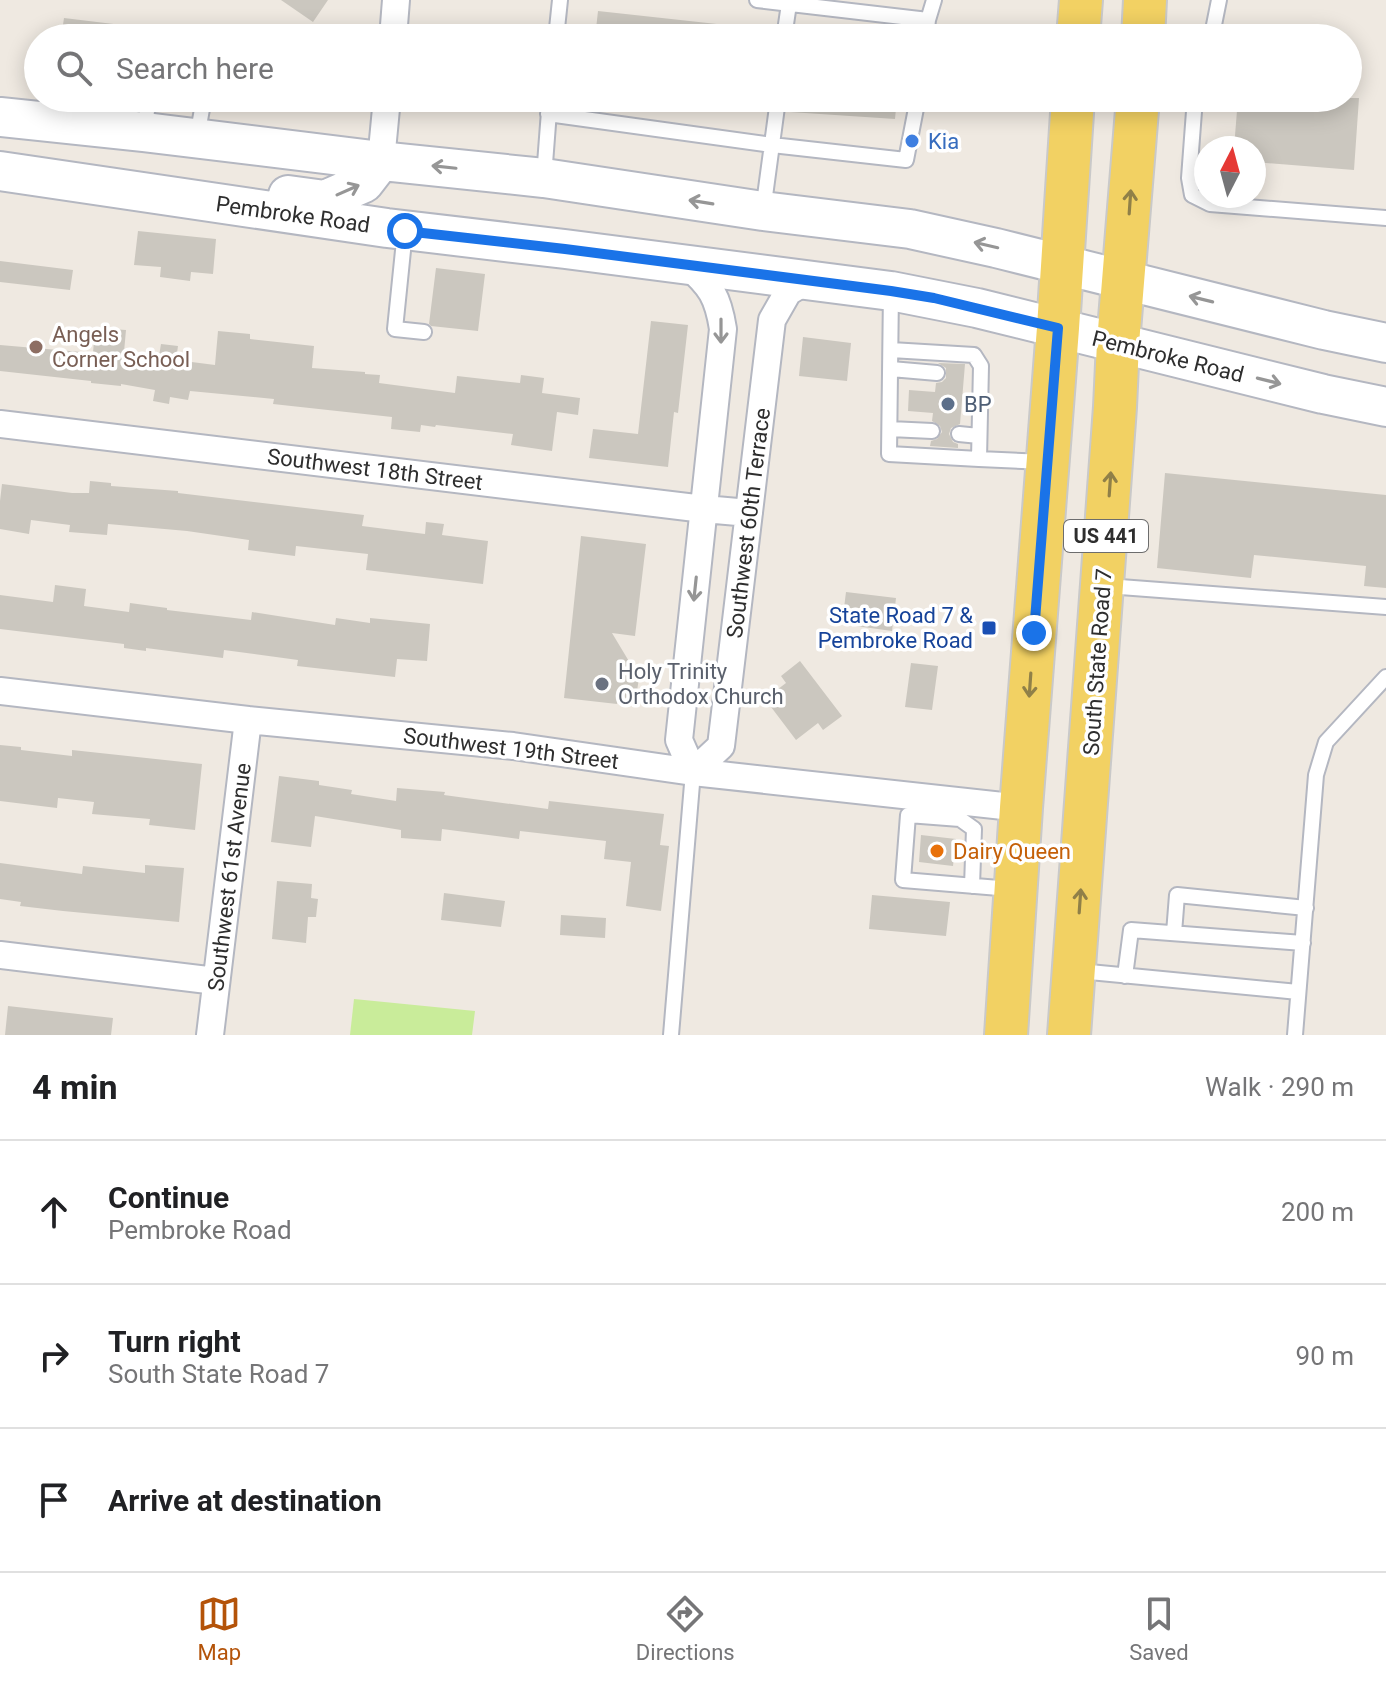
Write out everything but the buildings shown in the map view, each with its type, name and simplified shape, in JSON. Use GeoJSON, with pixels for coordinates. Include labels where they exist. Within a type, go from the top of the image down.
{"type":"FeatureCollection","features":[{"type":"Feature","properties":{"kind":"main road"},"geometry":{"type":"LineString","coordinates":[[1079,24],[1081,0]]}},
{"type":"Feature","properties":{"kind":"main road"},"geometry":{"type":"LineString","coordinates":[[1144,24],[1145,0]]}},
{"type":"Feature","properties":{"kind":"main road","name":"US 441"},"geometry":{"type":"LineString","coordinates":[[1006,1035],[1072,112]]}},
{"type":"Feature","properties":{"kind":"main road","name":"South State Road 7"},"geometry":{"type":"LineString","coordinates":[[1069,1035],[1137,112]]}},
{"type":"Feature","properties":{"kind":"main road"},"geometry":{"type":"LineString","coordinates":[[0,117],[147,115],[197,138],[544,178],[763,211],[910,229],[1386,343]]}},
{"type":"Feature","properties":{"kind":"main road"},"geometry":{"type":"LineString","coordinates":[[51,179],[93,170],[325,200],[364,183],[381,161]]}},
{"type":"Feature","properties":{"kind":"main road","name":"Pembroke Road"},"geometry":{"type":"LineString","coordinates":[[0,171],[405,231],[891,291],[1386,407]]}},
{"type":"Feature","properties":{"kind":"street"},"geometry":{"type":"LineString","coordinates":[[394,24],[396,0]]}},
{"type":"Feature","properties":{"kind":"street"},"geometry":{"type":"LineString","coordinates":[[381,161],[386,112]]}},
{"type":"Feature","properties":{"kind":"street","name":"Southwest 60th Terrace"},"geometry":{"type":"LineString","coordinates":[[687,265],[714,291],[723,329],[679,740],[693,772],[721,746],[772,320],[788,292],[808,280]]}},
{"type":"Feature","properties":{"kind":"street","name":"Southwest 18th Street"},"geometry":{"type":"LineString","coordinates":[[0,424],[749,513]]}},
{"type":"Feature","properties":{"kind":"street","name":"Southwest 19th Street"},"geometry":{"type":"LineString","coordinates":[[0,691],[513,746],[928,808],[1021,808]]}},
{"type":"Feature","properties":{"kind":"street","name":"Southwest 61st Avenue"},"geometry":{"type":"LineString","coordinates":[[210,1035],[248,720]]}},
{"type":"Feature","properties":{"kind":"street"},"geometry":{"type":"LineString","coordinates":[[0,955],[216,981]]}},
{"type":"Feature","properties":{"kind":"lane"},"geometry":{"type":"LineString","coordinates":[[557,24],[560,0]]}},
{"type":"Feature","properties":{"kind":"lane"},"geometry":{"type":"LineString","coordinates":[[757,0],[928,20]]}},
{"type":"Feature","properties":{"kind":"lane"},"geometry":{"type":"LineString","coordinates":[[928,24],[934,0]]}},
{"type":"Feature","properties":{"kind":"lane"},"geometry":{"type":"LineString","coordinates":[[1214,24],[1219,0]]}},
{"type":"Feature","properties":{"kind":"lane"},"geometry":{"type":"LineString","coordinates":[[786,24],[789,4]]}},
{"type":"Feature","properties":{"kind":"lane"},"geometry":{"type":"LineString","coordinates":[[197,138],[202,112]]}},
{"type":"Feature","properties":{"kind":"lane"},"geometry":{"type":"LineString","coordinates":[[763,211],[776,112]]}},
{"type":"Feature","properties":{"kind":"lane"},"geometry":{"type":"LineString","coordinates":[[544,178],[548,114],[906,160],[915,112]]}},
{"type":"Feature","properties":{"kind":"lane"},"geometry":{"type":"LineString","coordinates":[[1194,112],[1189,178],[1192,195],[1210,204],[1386,218]]}},
{"type":"Feature","properties":{"kind":"lane"},"geometry":{"type":"LineString","coordinates":[[405,231],[395,329],[424,332]]}},
{"type":"Feature","properties":{"kind":"lane"},"geometry":{"type":"LineString","coordinates":[[891,291],[889,454],[1047,462]]}},
{"type":"Feature","properties":{"kind":"lane"},"geometry":{"type":"LineString","coordinates":[[891,350],[974,355],[981,366],[979,459]]}},
{"type":"Feature","properties":{"kind":"lane"},"geometry":{"type":"LineString","coordinates":[[891,369],[937,373]]}},
{"type":"Feature","properties":{"kind":"lane"},"geometry":{"type":"LineString","coordinates":[[964,376],[981,377]]}},
{"type":"Feature","properties":{"kind":"lane"},"geometry":{"type":"LineString","coordinates":[[890,429],[932,431]]}},
{"type":"Feature","properties":{"kind":"lane"},"geometry":{"type":"LineString","coordinates":[[959,434],[979,436]]}},
{"type":"Feature","properties":{"kind":"lane"},"geometry":{"type":"LineString","coordinates":[[1103,586],[1386,607]]}},
{"type":"Feature","properties":{"kind":"lane"},"geometry":{"type":"LineString","coordinates":[[1295,1035],[1316,775],[1326,742],[1386,677]]}},
{"type":"Feature","properties":{"kind":"lane"},"geometry":{"type":"LineString","coordinates":[[671,1035],[693,772]]}},
{"type":"Feature","properties":{"kind":"lane"},"geometry":{"type":"LineString","coordinates":[[972,886],[974,829],[960,819],[928,808],[908,815],[903,880],[1016,890]]}},
{"type":"Feature","properties":{"kind":"lane"},"geometry":{"type":"LineString","coordinates":[[1174,933],[1177,895],[1306,908]]}},
{"type":"Feature","properties":{"kind":"lane"},"geometry":{"type":"LineString","coordinates":[[1125,976],[1131,930],[1303,943]]}},
{"type":"Feature","properties":{"kind":"lane"},"geometry":{"type":"LineString","coordinates":[[1074,971],[1298,992]]}},
{"type":"Feature","properties":{"kind":"green space"},"geometry":{"type":"Polygon","coordinates":[[[354,999],[475,1011],[472,1035],[350,1035],[354,999]]]}},
{"type":"Feature","properties":{"kind":"place","name":"Kia"},"geometry":{"type":"Point","coordinates":[912,141]}},
{"type":"Feature","properties":{"kind":"place","name":"Angels Corner School"},"geometry":{"type":"Point","coordinates":[36,347]}},
{"type":"Feature","properties":{"kind":"place","name":"BP"},"geometry":{"type":"Point","coordinates":[948,404]}},
{"type":"Feature","properties":{"kind":"place","name":"State Road 7 & Pembroke Road"},"geometry":{"type":"Point","coordinates":[989,628]}},
{"type":"Feature","properties":{"kind":"place","name":"Holy Trinity Orthodox Church"},"geometry":{"type":"Point","coordinates":[602,684]}},
{"type":"Feature","properties":{"kind":"place","name":"Dairy Queen"},"geometry":{"type":"Point","coordinates":[937,851]}},
{"type":"Feature","properties":{"kind":"route"},"geometry":{"type":"LineString","coordinates":[[405,231],[891,291],[934,298],[1058,328],[1034,633]]}}]}
